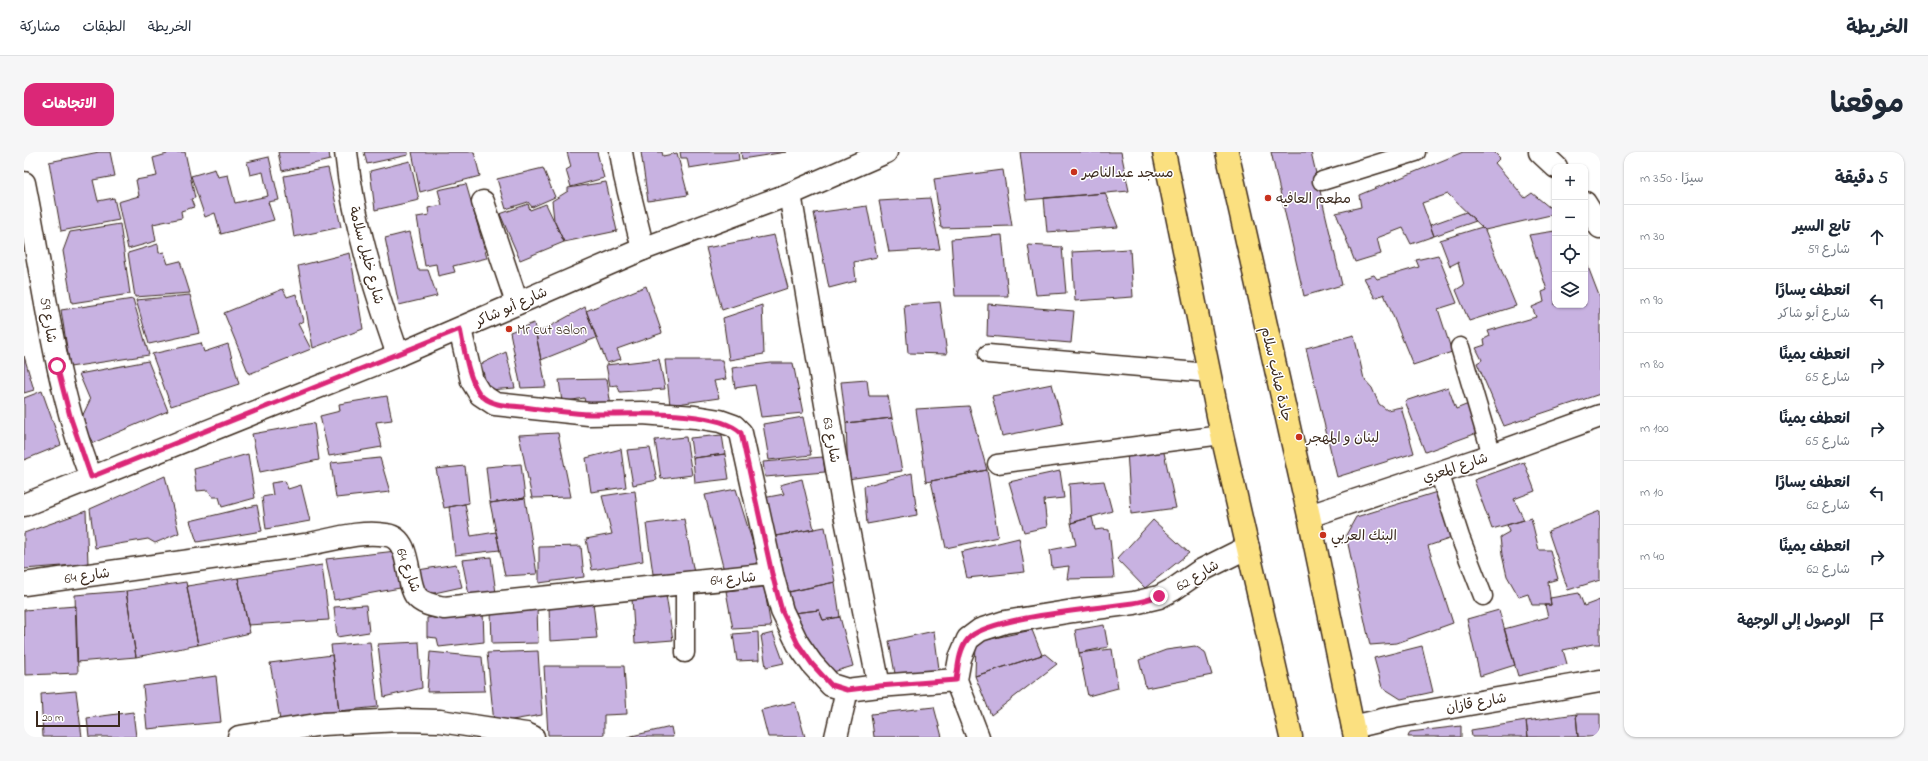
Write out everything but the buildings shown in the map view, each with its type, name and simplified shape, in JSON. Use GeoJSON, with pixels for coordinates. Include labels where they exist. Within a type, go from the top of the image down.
{"type":"FeatureCollection","features":[{"type":"Feature","properties":{"kind":"highway"},"geometry":{"type":"LineString","coordinates":[[1164,152],[1222,435],[1291,737]]}},
{"type":"Feature","properties":{"kind":"highway","name":"جادة صائب سلام"},"geometry":{"type":"LineString","coordinates":[[1227,152],[1309,516],[1354,732]]}},
{"type":"Feature","properties":{"kind":"street","name":"شارع خليل سلامة"},"geometry":{"type":"LineString","coordinates":[[346,152],[349,185],[360,234],[376,292],[398,355]]}},
{"type":"Feature","properties":{"kind":"street"},"geometry":{"type":"LineString","coordinates":[[621,152],[625,176],[643,249]]}},
{"type":"Feature","properties":{"kind":"street","name":"شارع أبو شاكر"},"geometry":{"type":"LineString","coordinates":[[24,505],[398,355],[643,249],[790,194],[886,152]]}},
{"type":"Feature","properties":{"kind":"street"},"geometry":{"type":"LineString","coordinates":[[1322,181],[1416,152]]}},
{"type":"Feature","properties":{"kind":"street"},"geometry":{"type":"LineString","coordinates":[[1540,152],[1553,164]]}},
{"type":"Feature","properties":{"kind":"street","name":"شارع 59"},"geometry":{"type":"LineString","coordinates":[[24,183],[57,366],[70,416],[91,477]]}},
{"type":"Feature","properties":{"kind":"street","name":"شارع 63"},"geometry":{"type":"LineString","coordinates":[[790,194],[843,504],[879,686]]}},
{"type":"Feature","properties":{"kind":"street"},"geometry":{"type":"LineString","coordinates":[[483,202],[517,303]]}},
{"type":"Feature","properties":{"kind":"street"},"geometry":{"type":"LineString","coordinates":[[1588,208],[1600,228]]}},
{"type":"Feature","properties":{"kind":"street"},"geometry":{"type":"LineString","coordinates":[[460,329],[472,381],[480,394],[495,404],[589,414],[642,413],[695,417],[720,421],[734,426],[741,433],[772,574],[782,611],[798,644],[812,664],[831,685],[847,690],[956,680],[978,737]]}},
{"type":"Feature","properties":{"kind":"street"},"geometry":{"type":"LineString","coordinates":[[1460,347],[1492,455]]}},
{"type":"Feature","properties":{"kind":"street"},"geometry":{"type":"LineString","coordinates":[[988,354],[1210,373]]}},
{"type":"Feature","properties":{"kind":"street","name":"شارع المعري"},"geometry":{"type":"LineString","coordinates":[[1309,516],[1492,455],[1600,416]]}},
{"type":"Feature","properties":{"kind":"street"},"geometry":{"type":"LineString","coordinates":[[997,464],[1222,435]]}},
{"type":"Feature","properties":{"kind":"street"},"geometry":{"type":"LineString","coordinates":[[1439,472],[1460,537],[1483,596]]}},
{"type":"Feature","properties":{"kind":"street","name":"شارع 64"},"geometry":{"type":"LineString","coordinates":[[24,584],[305,545],[369,534],[388,535],[397,539],[406,556],[410,577],[416,596],[428,604],[444,608],[772,574]]}},
{"type":"Feature","properties":{"kind":"street","name":"شارع 62"},"geometry":{"type":"LineString","coordinates":[[956,680],[960,658],[968,639],[980,630],[1005,622],[1134,603],[1159,596],[1174,589],[1200,571],[1248,547]]}},
{"type":"Feature","properties":{"kind":"street"},"geometry":{"type":"LineString","coordinates":[[685,582],[685,653]]}},
{"type":"Feature","properties":{"kind":"street","name":"شارع قازان"},"geometry":{"type":"LineString","coordinates":[[1354,732],[1402,715],[1600,680]]}},
{"type":"Feature","properties":{"kind":"street"},"geometry":{"type":"LineString","coordinates":[[836,737],[847,690]]}},
{"type":"Feature","properties":{"kind":"street"},"geometry":{"type":"LineString","coordinates":[[239,737],[323,724],[400,720],[440,721],[526,734],[533,737]]}},
{"type":"Feature","properties":{"kind":"place","name":"مسجد عبدالناصر"},"geometry":{"type":"Point","coordinates":[1074,172]}},
{"type":"Feature","properties":{"kind":"place","name":"مطعم العافيه"},"geometry":{"type":"Point","coordinates":[1268,198]}},
{"type":"Feature","properties":{"kind":"place","name":"Mr cut salon"},"geometry":{"type":"Point","coordinates":[509,329]}},
{"type":"Feature","properties":{"kind":"place","name":"لبنان و المهجر"},"geometry":{"type":"Point","coordinates":[1299,437]}},
{"type":"Feature","properties":{"kind":"place","name":"البنك العربي"},"geometry":{"type":"Point","coordinates":[1323,535]}},
{"type":"Feature","properties":{"kind":"route"},"geometry":{"type":"LineString","coordinates":[[57,366],[79,446],[91,477],[460,329],[472,381],[480,394],[495,404],[589,414],[642,413],[695,417],[720,421],[734,426],[741,433],[772,574],[782,611],[798,644],[812,664],[831,685],[847,690],[956,680],[960,658],[968,639],[980,630],[1005,622],[1134,603],[1159,596]]}}]}
